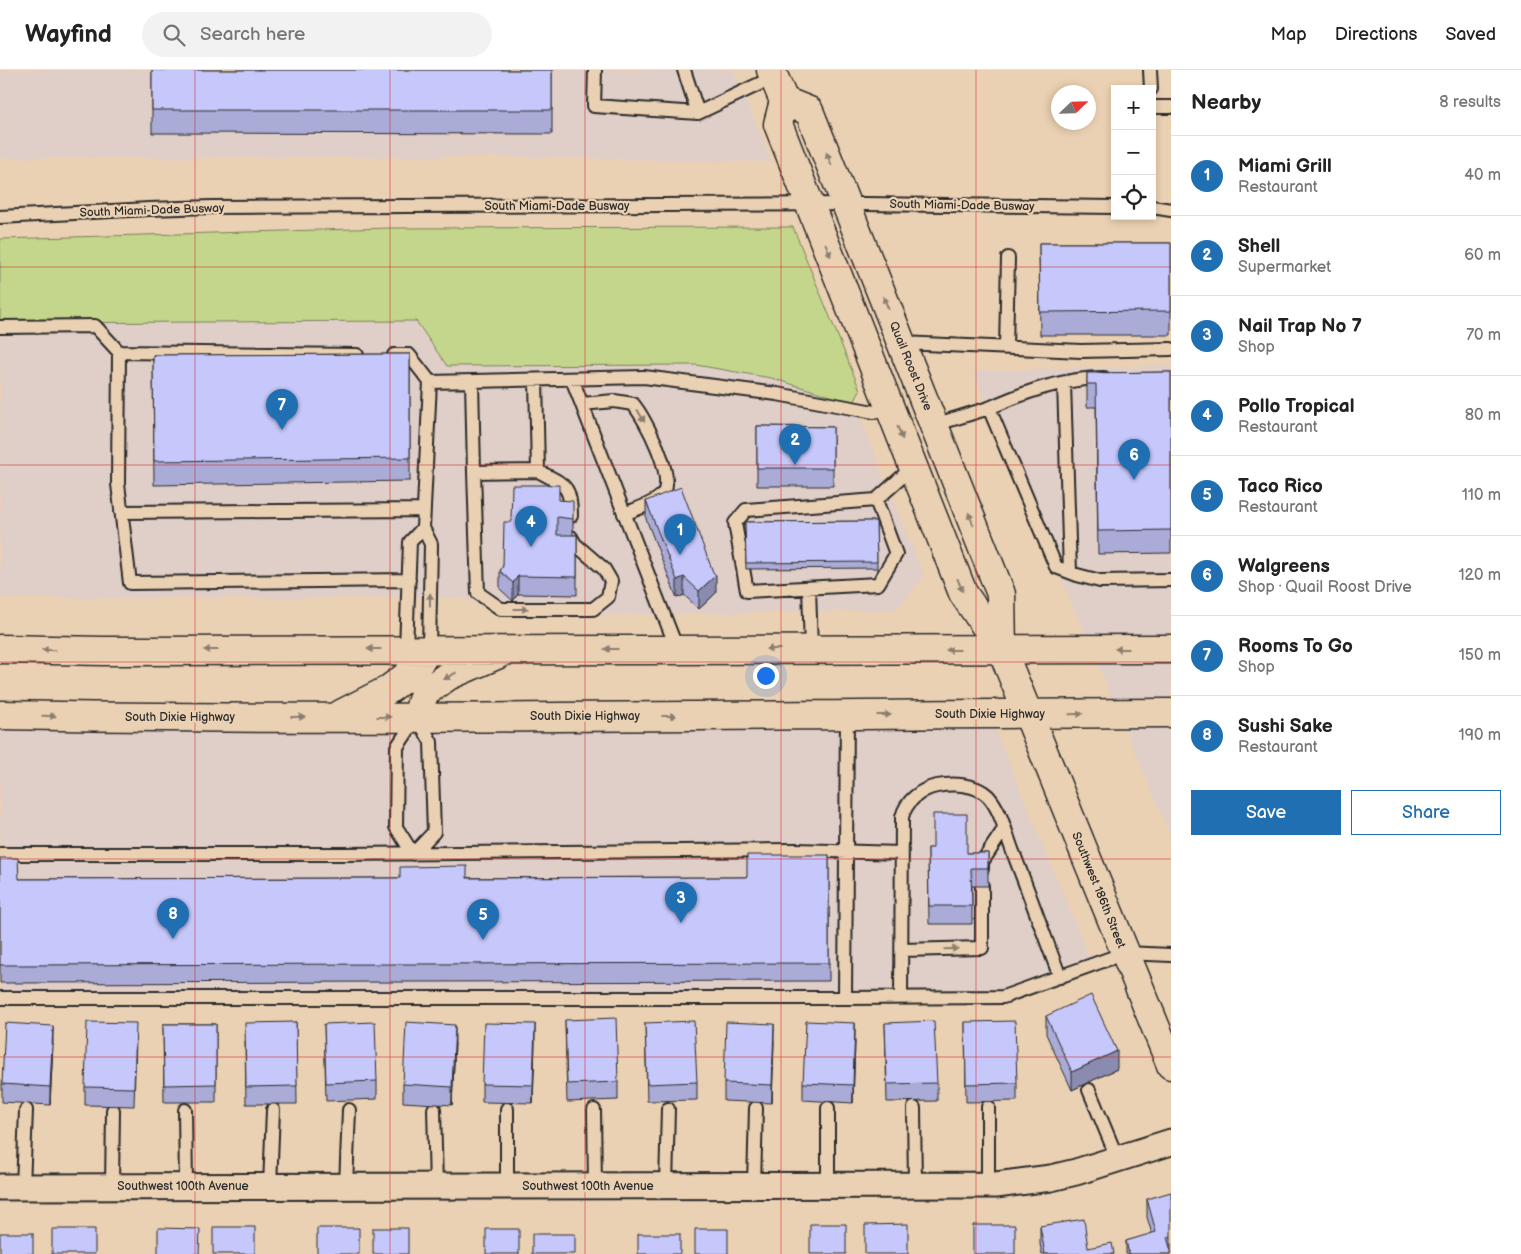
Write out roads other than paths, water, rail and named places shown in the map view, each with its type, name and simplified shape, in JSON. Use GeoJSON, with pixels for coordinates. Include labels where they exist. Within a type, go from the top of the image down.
{"type":"FeatureCollection","features":[{"type":"Feature","properties":{"kind":"main road","name":"Quail Roost Drive"},"geometry":{"type":"LineString","coordinates":[[776,83],[810,111],[1001,594],[1002,650]]}},
{"type":"Feature","properties":{"kind":"main road","name":"Quail Roost Drive"},"geometry":{"type":"LineString","coordinates":[[776,83],[778,124],[963,593],[1002,650],[1027,714]]}},
{"type":"Feature","properties":{"kind":"main road"},"geometry":{"type":"LineString","coordinates":[[0,649],[103,651],[418,649],[1002,650],[1171,648]]}},
{"type":"Feature","properties":{"kind":"main road"},"geometry":{"type":"LineString","coordinates":[[335,717],[388,690],[412,672],[418,649]]}},
{"type":"Feature","properties":{"kind":"main road"},"geometry":{"type":"LineString","coordinates":[[417,717],[424,693],[448,676],[510,649]]}},
{"type":"Feature","properties":{"kind":"main road","name":"Southwest 186th Street"},"geometry":{"type":"LineString","coordinates":[[1027,714],[1171,1065]]}},
{"type":"Feature","properties":{"kind":"main road","name":"South Dixie Highway"},"geometry":{"type":"LineString","coordinates":[[0,715],[417,717],[1171,714]]}},
{"type":"Feature","properties":{"kind":"street","name":"Southwest 100th Avenue"},"geometry":{"type":"LineString","coordinates":[[11,1187],[988,1185],[1051,1178],[1118,1160],[1171,1142]]}},
{"type":"Feature","properties":{"kind":"lane"},"geometry":{"type":"LineString","coordinates":[[595,70],[594,106],[698,113],[776,83]]}},
{"type":"Feature","properties":{"kind":"lane"},"geometry":{"type":"LineString","coordinates":[[684,70],[698,113]]}},
{"type":"Feature","properties":{"kind":"lane"},"geometry":{"type":"LineString","coordinates":[[1150,70],[1151,85]]}},
{"type":"Feature","properties":{"kind":"lane"},"geometry":{"type":"LineString","coordinates":[[1156,107],[1171,107]]}},
{"type":"Feature","properties":{"kind":"lane","name":"South Miami-Dade Busway"},"geometry":{"type":"LineString","coordinates":[[0,216],[203,208],[810,204],[1111,206]]}},
{"type":"Feature","properties":{"kind":"lane"},"geometry":{"type":"LineString","coordinates":[[1156,207],[1171,205]]}},
{"type":"Feature","properties":{"kind":"lane"},"geometry":{"type":"LineString","coordinates":[[1156,207],[1171,210]]}},
{"type":"Feature","properties":{"kind":"lane"},"geometry":{"type":"LineString","coordinates":[[1006,348],[1008,258]]}},
{"type":"Feature","properties":{"kind":"lane"},"geometry":{"type":"LineString","coordinates":[[0,326],[95,326],[119,352],[118,484],[130,582],[408,580]]}},
{"type":"Feature","properties":{"kind":"lane"},"geometry":{"type":"LineString","coordinates":[[902,343],[1081,351],[1171,349]]}},
{"type":"Feature","properties":{"kind":"lane"},"geometry":{"type":"LineString","coordinates":[[119,352],[409,355],[430,382],[423,528],[431,544],[418,649]]}},
{"type":"Feature","properties":{"kind":"lane"},"geometry":{"type":"LineString","coordinates":[[430,382],[644,377],[777,394],[874,412],[890,406]]}},
{"type":"Feature","properties":{"kind":"lane"},"geometry":{"type":"LineString","coordinates":[[934,425],[989,408],[1015,396],[1070,381],[1115,378]]}},
{"type":"Feature","properties":{"kind":"lane"},"geometry":{"type":"LineString","coordinates":[[572,379],[677,649]]}},
{"type":"Feature","properties":{"kind":"lane"},"geometry":{"type":"LineString","coordinates":[[536,380],[538,470]]}},
{"type":"Feature","properties":{"kind":"lane"},"geometry":{"type":"LineString","coordinates":[[472,381],[478,592],[501,609],[593,609],[608,596],[611,581],[604,568],[575,544],[571,536]]}},
{"type":"Feature","properties":{"kind":"lane"},"geometry":{"type":"LineString","coordinates":[[1070,381],[1070,572]]}},
{"type":"Feature","properties":{"kind":"lane"},"geometry":{"type":"LineString","coordinates":[[582,404],[614,401],[634,404],[642,415],[665,469],[667,485],[663,494],[624,514]]}},
{"type":"Feature","properties":{"kind":"lane"},"geometry":{"type":"LineString","coordinates":[[989,408],[1056,566],[1100,581],[1171,580]]}},
{"type":"Feature","properties":{"kind":"lane"},"geometry":{"type":"LineString","coordinates":[[876,500],[896,554],[878,584],[747,591],[735,523],[746,510],[876,500],[913,467]]}},
{"type":"Feature","properties":{"kind":"lane"},"geometry":{"type":"LineString","coordinates":[[474,472],[538,470],[564,486],[569,492],[571,518]]}},
{"type":"Feature","properties":{"kind":"lane"},"geometry":{"type":"LineString","coordinates":[[122,512],[424,510]]}},
{"type":"Feature","properties":{"kind":"lane"},"geometry":{"type":"LineString","coordinates":[[418,649],[408,580],[410,542],[423,528]]}},
{"type":"Feature","properties":{"kind":"lane"},"geometry":{"type":"LineString","coordinates":[[810,588],[811,649]]}},
{"type":"Feature","properties":{"kind":"lane"},"geometry":{"type":"LineString","coordinates":[[845,998],[847,715]]}},
{"type":"Feature","properties":{"kind":"lane"},"geometry":{"type":"LineString","coordinates":[[417,717],[431,742],[434,832],[413,854],[396,827],[397,747],[417,717]]}},
{"type":"Feature","properties":{"kind":"lane"},"geometry":{"type":"LineString","coordinates":[[901,998],[902,817],[905,808],[922,792],[938,786],[963,786],[981,790],[992,802],[1060,977]]}},
{"type":"Feature","properties":{"kind":"lane"},"geometry":{"type":"LineString","coordinates":[[982,871],[982,862],[1004,829]]}},
{"type":"Feature","properties":{"kind":"lane"},"geometry":{"type":"LineString","coordinates":[[0,854],[413,854],[786,850],[902,853]]}},
{"type":"Feature","properties":{"kind":"lane"},"geometry":{"type":"LineString","coordinates":[[902,950],[982,948],[982,886]]}},
{"type":"Feature","properties":{"kind":"lane"},"geometry":{"type":"LineString","coordinates":[[0,998],[1003,997],[1125,953],[1171,955]]}},
{"type":"Feature","properties":{"kind":"lane"},"geometry":{"type":"LineString","coordinates":[[1088,1090],[1118,1160]]}},
{"type":"Feature","properties":{"kind":"lane"},"geometry":{"type":"LineString","coordinates":[[988,1106],[988,1185]]}},
{"type":"Feature","properties":{"kind":"lane"},"geometry":{"type":"LineString","coordinates":[[754,1185],[756,1108]]}},
{"type":"Feature","properties":{"kind":"lane"},"geometry":{"type":"LineString","coordinates":[[828,1108],[828,1185]]}},
{"type":"Feature","properties":{"kind":"lane"},"geometry":{"type":"LineString","coordinates":[[914,1108],[916,1185]]}},
{"type":"Feature","properties":{"kind":"lane"},"geometry":{"type":"LineString","coordinates":[[434,1109],[436,1186]]}},
{"type":"Feature","properties":{"kind":"lane"},"geometry":{"type":"LineString","coordinates":[[507,1109],[507,1186]]}},
{"type":"Feature","properties":{"kind":"lane"},"geometry":{"type":"LineString","coordinates":[[666,1185],[668,1109]]}},
{"type":"Feature","properties":{"kind":"lane"},"geometry":{"type":"LineString","coordinates":[[11,1187],[26,1110]]}},
{"type":"Feature","properties":{"kind":"lane"},"geometry":{"type":"LineString","coordinates":[[112,1186],[114,1110]]}},
{"type":"Feature","properties":{"kind":"lane"},"geometry":{"type":"LineString","coordinates":[[184,1110],[186,1186]]}},
{"type":"Feature","properties":{"kind":"lane"},"geometry":{"type":"LineString","coordinates":[[270,1186],[273,1110]]}},
{"type":"Feature","properties":{"kind":"lane"},"geometry":{"type":"LineString","coordinates":[[346,1186],[349,1110]]}},
{"type":"Feature","properties":{"kind":"lane"},"geometry":{"type":"LineString","coordinates":[[594,1110],[595,1186]]}},
{"type":"Feature","properties":{"kind":"place","name":"Rooms To Go"},"geometry":{"type":"Point","coordinates":[282,430]}},
{"type":"Feature","properties":{"kind":"place","name":"Shell"},"geometry":{"type":"Point","coordinates":[795,465]}},
{"type":"Feature","properties":{"kind":"place","name":"Walgreens"},"geometry":{"type":"Point","coordinates":[1134,480]}},
{"type":"Feature","properties":{"kind":"place","name":"Pollo Tropical"},"geometry":{"type":"Point","coordinates":[531,547]}},
{"type":"Feature","properties":{"kind":"place","name":"Miami Grill"},"geometry":{"type":"Point","coordinates":[680,555]}},
{"type":"Feature","properties":{"kind":"place","name":"Nail Trap No 7"},"geometry":{"type":"Point","coordinates":[681,923]}},
{"type":"Feature","properties":{"kind":"place","name":"Sushi Sake"},"geometry":{"type":"Point","coordinates":[173,939]}},
{"type":"Feature","properties":{"kind":"place","name":"Taco Rico"},"geometry":{"type":"Point","coordinates":[483,940]}}]}
